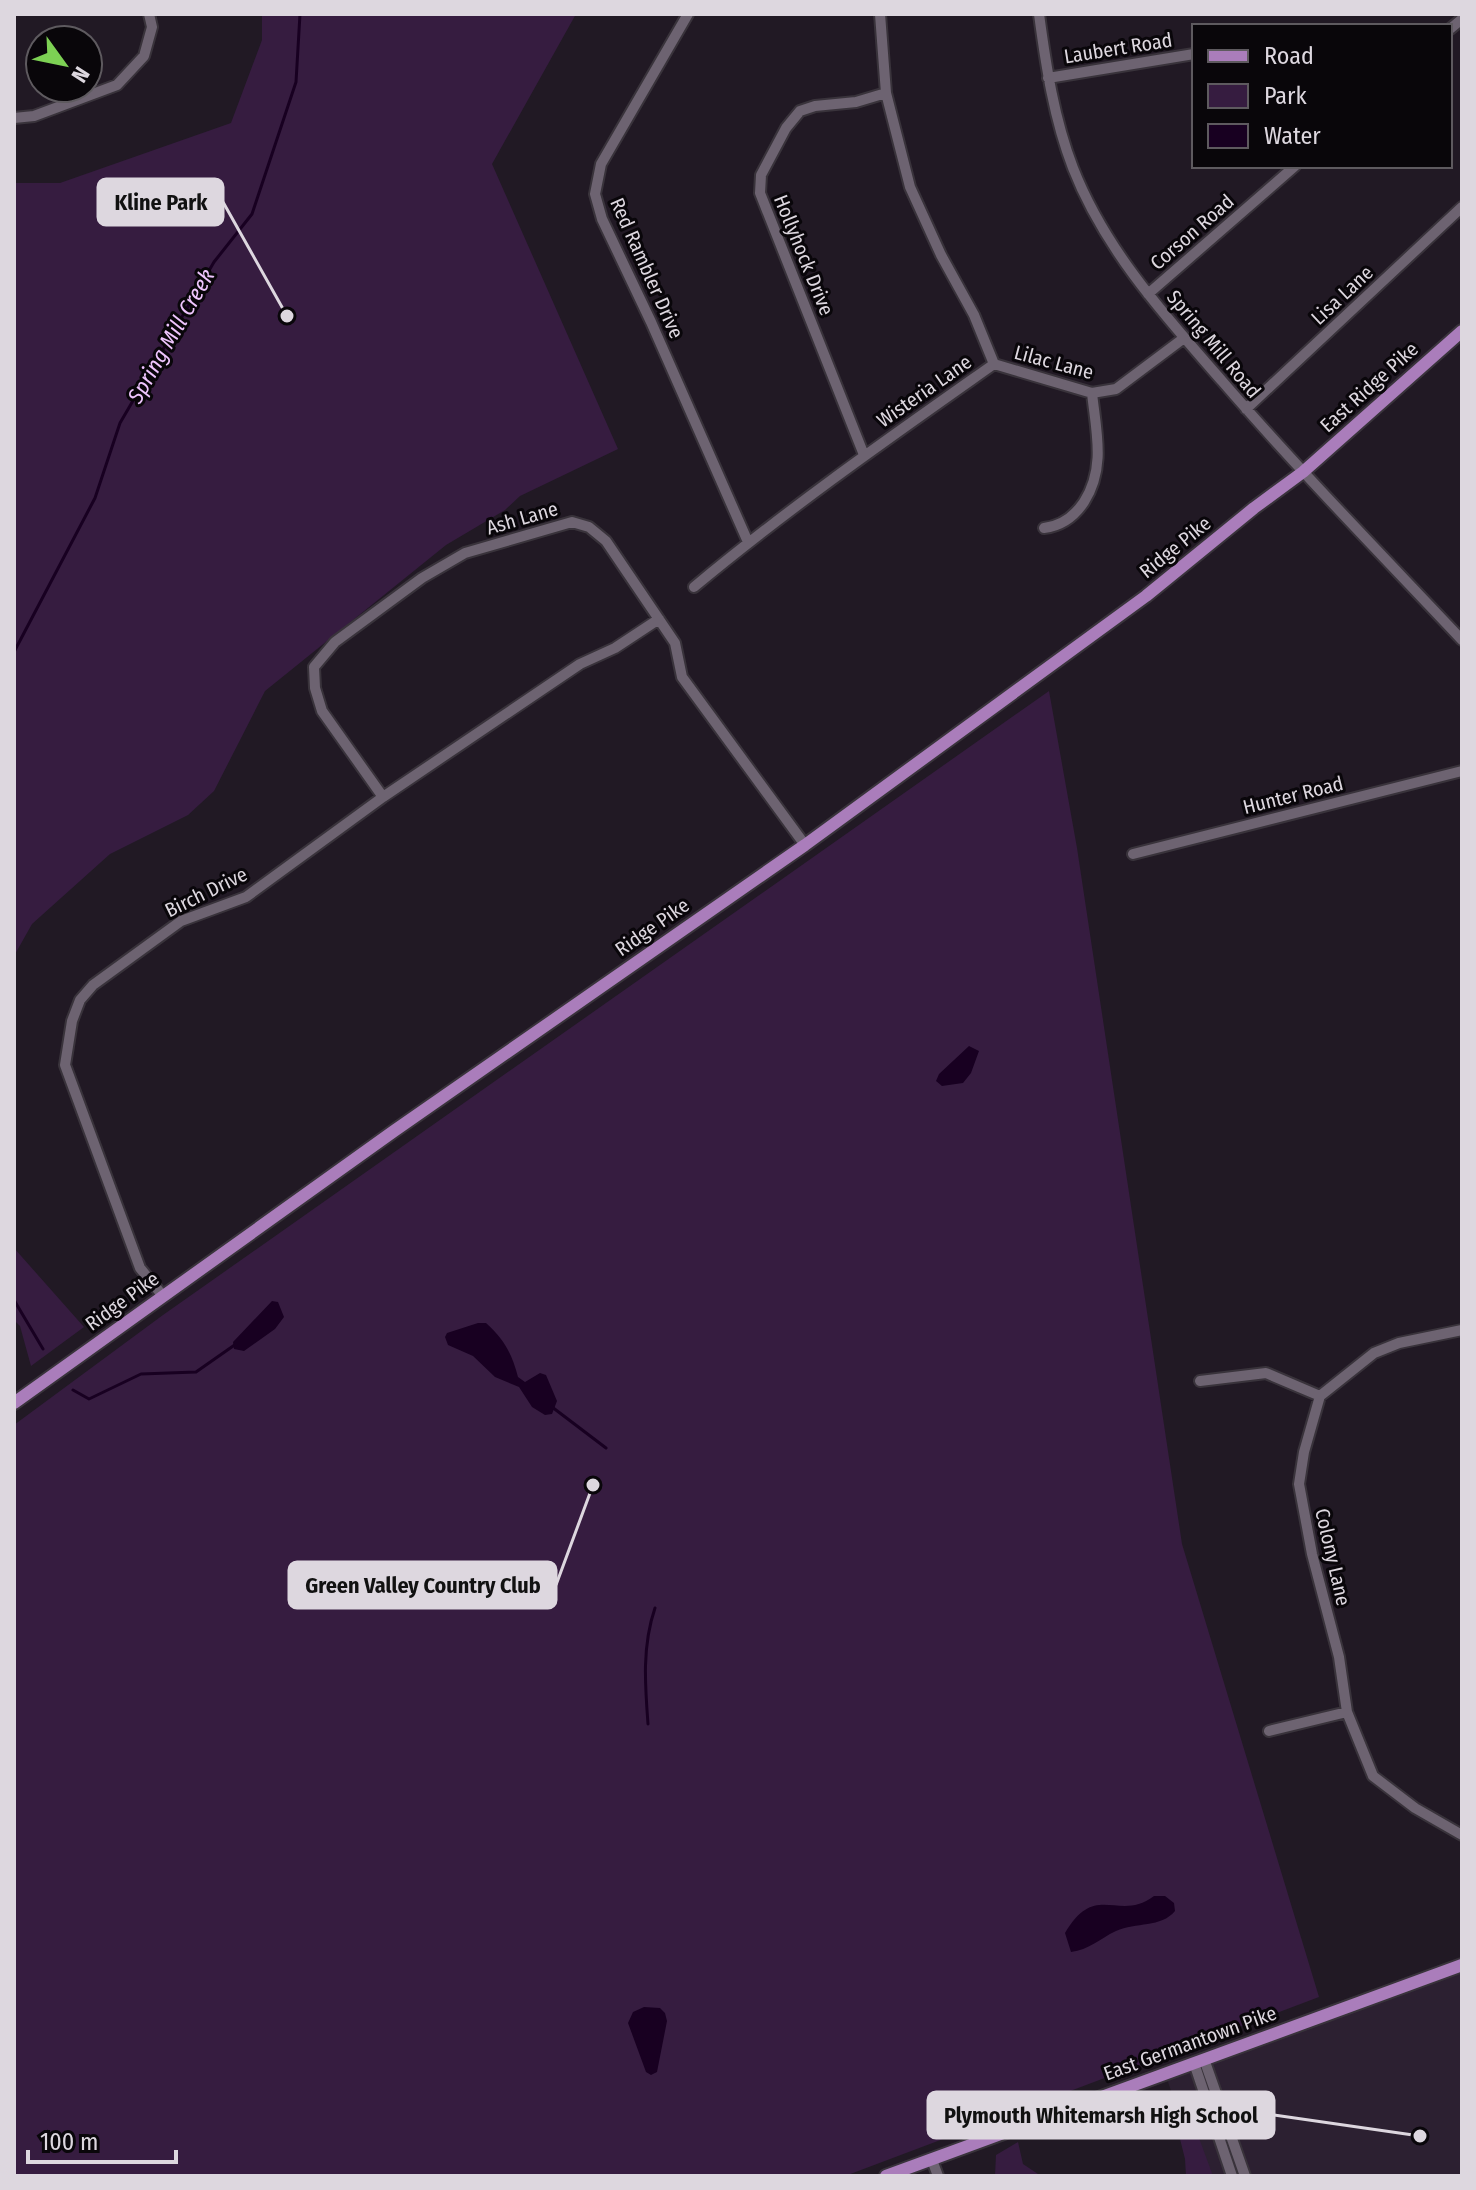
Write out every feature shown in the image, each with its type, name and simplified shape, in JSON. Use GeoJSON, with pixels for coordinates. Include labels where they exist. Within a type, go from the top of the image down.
{"type":"FeatureCollection","features":[{"type":"Feature","properties":{"kind":"main road","name":"East Ridge Pike"},"geometry":{"type":"LineString","coordinates":[[1303,472],[1462,331]]}},
{"type":"Feature","properties":{"kind":"main road","name":"Ridge Pike"},"geometry":{"type":"LineString","coordinates":[[14,1403],[394,1131],[805,845],[1146,596],[1303,472]]}},
{"type":"Feature","properties":{"kind":"main road","name":"East Germantown Pike"},"geometry":{"type":"LineString","coordinates":[[886,2176],[1462,1965]]}},
{"type":"Feature","properties":{"kind":"street"},"geometry":{"type":"LineString","coordinates":[[14,118],[34,116],[117,85],[144,56],[152,27],[149,14]]}},
{"type":"Feature","properties":{"kind":"street","name":"Red Rambler Drive"},"geometry":{"type":"LineString","coordinates":[[688,14],[601,164],[595,194],[602,219],[669,361],[748,542]]}},
{"type":"Feature","properties":{"kind":"street","name":"Wisteria Lane"},"geometry":{"type":"LineString","coordinates":[[694,587],[748,542],[864,455],[994,364],[974,315],[941,255],[910,187],[886,93],[880,14]]}},
{"type":"Feature","properties":{"kind":"street","name":"Spring Mill Road"},"geometry":{"type":"LineString","coordinates":[[1039,14],[1048,78],[1059,123],[1079,180],[1119,256],[1246,409],[1462,640]]}},
{"type":"Feature","properties":{"kind":"street","name":"Laubert Road"},"geometry":{"type":"LineString","coordinates":[[1048,78],[1192,54]]}},
{"type":"Feature","properties":{"kind":"street","name":"Hollyhock Drive"},"geometry":{"type":"LineString","coordinates":[[864,455],[760,193],[760,184],[761,175],[780,140],[800,111],[815,106],[856,102],[886,93]]}},
{"type":"Feature","properties":{"kind":"street","name":"Corson Road"},"geometry":{"type":"LineString","coordinates":[[1148,294],[1293,168]]}},
{"type":"Feature","properties":{"kind":"street","name":"Lisa Lane"},"geometry":{"type":"LineString","coordinates":[[1246,409],[1462,207]]}},
{"type":"Feature","properties":{"kind":"street","name":"Lilac Lane"},"geometry":{"type":"LineString","coordinates":[[994,364],[1092,393],[1116,389],[1184,338]]}},
{"type":"Feature","properties":{"kind":"street"},"geometry":{"type":"LineString","coordinates":[[1044,528],[1060,527],[1079,510],[1097,474],[1099,454],[1092,393]]}},
{"type":"Feature","properties":{"kind":"street","name":"Ash Lane"},"geometry":{"type":"LineString","coordinates":[[383,797],[322,711],[315,688],[314,667],[335,642],[422,578],[465,553],[572,522],[589,527],[606,541],[675,643],[682,677],[805,845]]}},
{"type":"Feature","properties":{"kind":"street","name":"Birch Drive"},"geometry":{"type":"LineString","coordinates":[[163,1296],[140,1268],[65,1065],[72,1021],[80,1000],[93,985],[181,921],[246,897],[383,797],[580,664],[615,648],[659,619]]}},
{"type":"Feature","properties":{"kind":"street","name":"Hunter Road"},"geometry":{"type":"LineString","coordinates":[[1133,854],[1462,771]]}},
{"type":"Feature","properties":{"kind":"street"},"geometry":{"type":"LineString","coordinates":[[1200,1381],[1266,1373],[1320,1396],[1374,1353],[1399,1343],[1462,1330]]}},
{"type":"Feature","properties":{"kind":"street","name":"Colony Lane"},"geometry":{"type":"LineString","coordinates":[[1320,1396],[1304,1452],[1299,1484],[1312,1554],[1339,1657],[1347,1712],[1373,1776],[1415,1808],[1462,1835]]}},
{"type":"Feature","properties":{"kind":"street"},"geometry":{"type":"LineString","coordinates":[[1269,1731],[1347,1712]]}},
{"type":"Feature","properties":{"kind":"street"},"geometry":{"type":"LineString","coordinates":[[1199,2061],[1232,2176]]}},
{"type":"Feature","properties":{"kind":"street"},"geometry":{"type":"LineString","coordinates":[[1199,2061],[1245,2176]]}},
{"type":"Feature","properties":{"kind":"street"},"geometry":{"type":"LineString","coordinates":[[932,2160],[938,2176]]}},
{"type":"Feature","properties":{"kind":"shaded area"},"geometry":{"type":"Polygon","coordinates":[[[1462,1965],[1462,2176],[1200,2176],[1165,2073],[1462,1965]]]}},
{"type":"Feature","properties":{"kind":"green space"},"geometry":{"type":"Polygon","coordinates":[[[262,14],[576,14],[492,164],[618,449],[520,496],[505,510],[446,545],[265,691],[214,791],[188,815],[110,854],[32,924],[14,956],[14,183],[60,183],[231,123],[262,40],[262,14]]]}},
{"type":"Feature","properties":{"kind":"green space"},"geometry":{"type":"Polygon","coordinates":[[[1049,691],[1077,848],[1182,1544],[1319,1997],[845,2176],[14,2176],[14,1425],[163,1315],[1049,691]]]}},
{"type":"Feature","properties":{"kind":"green space"},"geometry":{"type":"Polygon","coordinates":[[[14,1248],[84,1327],[31,1366],[20,1326],[14,1320],[14,1248]]]}},
{"type":"Feature","properties":{"kind":"green space"},"geometry":{"type":"Polygon","coordinates":[[[1179,2135],[1199,2138],[1213,2176],[1186,2176],[1179,2135]]]}},
{"type":"Feature","properties":{"kind":"green space"},"geometry":{"type":"Polygon","coordinates":[[[1018,2142],[1023,2164],[1041,2176],[995,2176],[996,2155],[1018,2142]]]}},
{"type":"Feature","properties":{"kind":"water"},"geometry":{"type":"Polygon","coordinates":[[[969,1046],[979,1051],[971,1073],[963,1083],[942,1086],[936,1081],[939,1074],[969,1046]]]}},
{"type":"Feature","properties":{"kind":"water"},"geometry":{"type":"Polygon","coordinates":[[[272,1301],[278,1302],[284,1317],[275,1329],[244,1351],[234,1349],[233,1342],[272,1301]]]}},
{"type":"Feature","properties":{"kind":"water"},"geometry":{"type":"Polygon","coordinates":[[[486,1323],[498,1335],[510,1354],[518,1377],[525,1382],[540,1373],[546,1375],[557,1401],[552,1414],[545,1415],[532,1407],[519,1387],[495,1377],[473,1356],[448,1345],[447,1333],[486,1323]]]}},
{"type":"Feature","properties":{"kind":"water"},"geometry":{"type":"Polygon","coordinates":[[[1154,1896],[1165,1896],[1174,1903],[1175,1911],[1163,1920],[1124,1928],[1089,1947],[1071,1952],[1065,1933],[1076,1917],[1087,1909],[1097,1905],[1129,1906],[1154,1896]]]}},
{"type":"Feature","properties":{"kind":"water"},"geometry":{"type":"Polygon","coordinates":[[[644,2007],[660,2008],[667,2021],[657,2072],[651,2075],[646,2072],[628,2023],[633,2012],[644,2007]]]}},
{"type":"Feature","properties":{"kind":"waterway","name":"Spring Mill Creek"},"geometry":{"type":"LineString","coordinates":[[14,652],[95,498],[120,423],[214,262],[252,214],[296,82],[300,14]]}},
{"type":"Feature","properties":{"kind":"waterway","name":"Spring Mill Creek"},"geometry":{"type":"LineString","coordinates":[[14,1300],[43,1349]]}},
{"type":"Feature","properties":{"kind":"waterway","name":"Spring Mill Creek"},"geometry":{"type":"LineString","coordinates":[[73,1390],[89,1399],[141,1374],[196,1372],[236,1344]]}},
{"type":"Feature","properties":{"kind":"waterway","name":"Spring Mill Creek"},"geometry":{"type":"LineString","coordinates":[[552,1407],[606,1448]]}},
{"type":"Feature","properties":{"kind":"waterway","name":"Spring Mill Creek"},"geometry":{"type":"LineString","coordinates":[[648,1724],[646,1651],[655,1608]]}},
{"type":"Feature","properties":{"kind":"place","name":"Kline Park"},"geometry":{"type":"Point","coordinates":[287,316]}},
{"type":"Feature","properties":{"kind":"place","name":"Green Valley Country Club"},"geometry":{"type":"Point","coordinates":[593,1485]}},
{"type":"Feature","properties":{"kind":"place","name":"Plymouth Whitemarsh High School"},"geometry":{"type":"Point","coordinates":[1420,2136]}}]}
